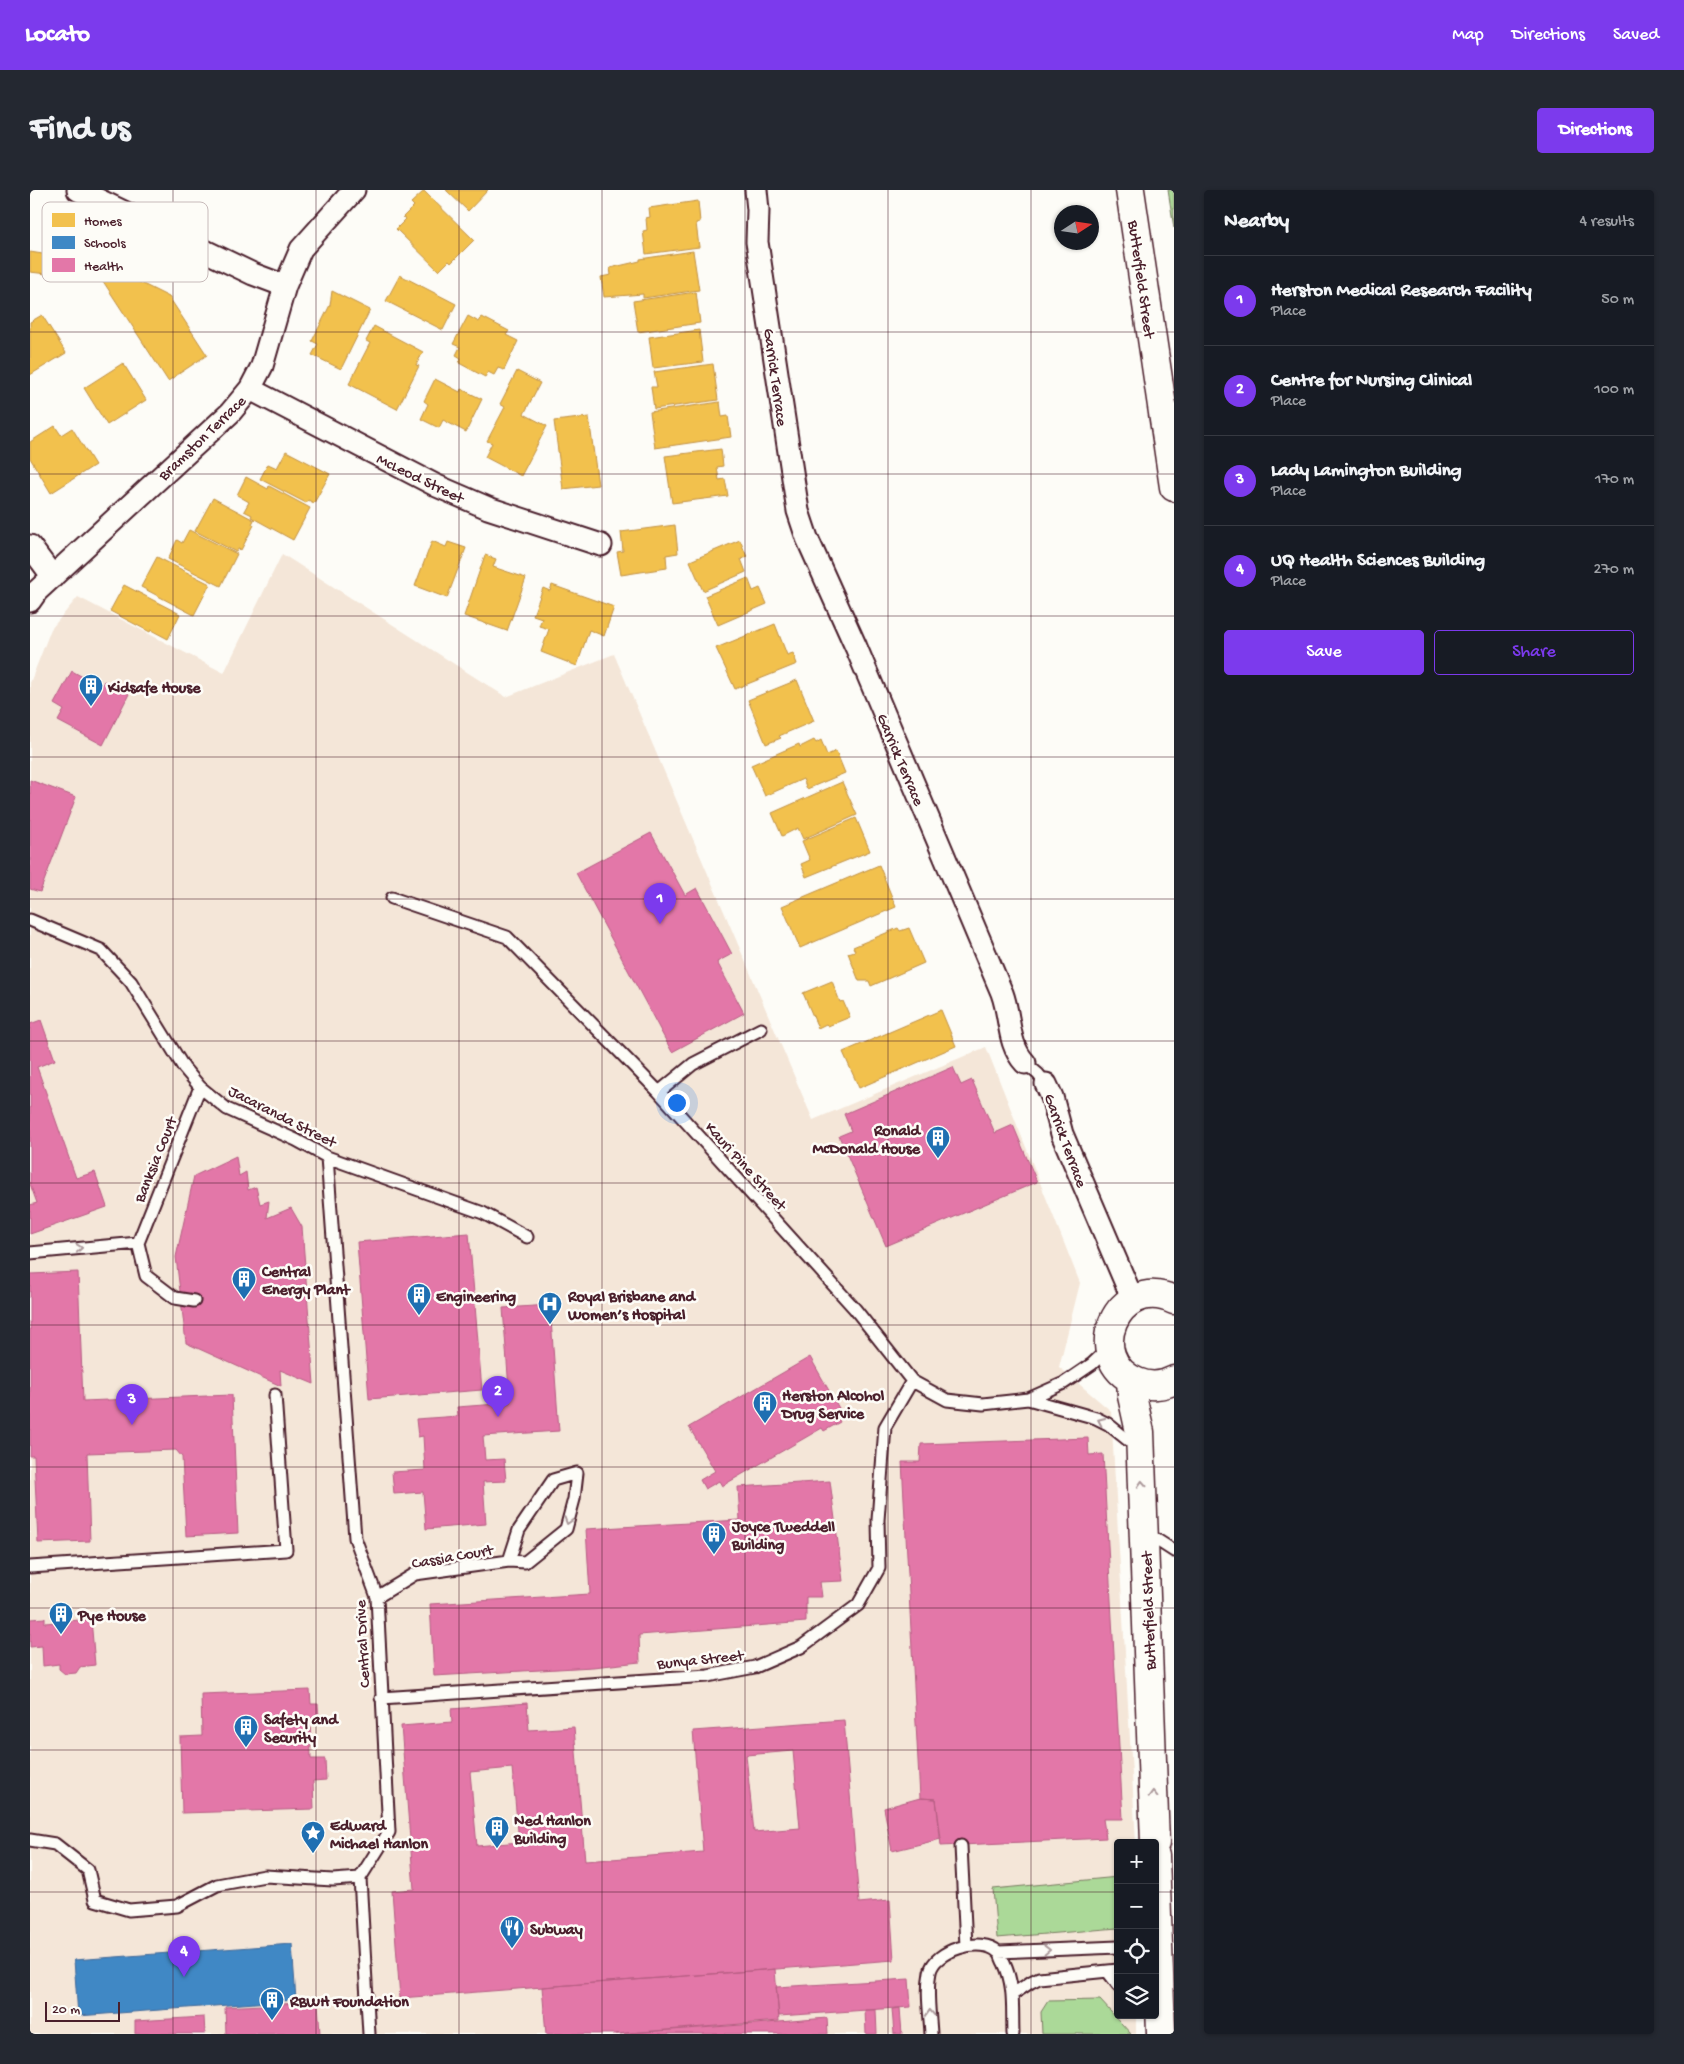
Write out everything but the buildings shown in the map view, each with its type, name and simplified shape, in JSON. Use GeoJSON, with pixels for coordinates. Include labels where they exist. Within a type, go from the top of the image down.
{"type":"FeatureCollection","features":[{"type":"Feature","properties":{"kind":"street"},"geometry":{"type":"LineString","coordinates":[[78,190],[103,202]]}},
{"type":"Feature","properties":{"kind":"street","name":"Bramston Terrace"},"geometry":{"type":"LineString","coordinates":[[30,601],[37,591],[230,413],[250,388],[262,366],[285,286],[301,249],[354,190]]}},
{"type":"Feature","properties":{"kind":"street","name":"Garrick Terrace"},"geometry":{"type":"LineString","coordinates":[[756,190],[758,210],[757,242],[798,512],[807,538],[856,647],[1002,993],[1009,1014],[1014,1046],[1018,1056],[1025,1063]]}},
{"type":"Feature","properties":{"kind":"street","name":"Butterfield Street"},"geometry":{"type":"LineString","coordinates":[[1130,190],[1174,487]]}},
{"type":"Feature","properties":{"kind":"street"},"geometry":{"type":"LineString","coordinates":[[208,252],[253,274],[285,286]]}},
{"type":"Feature","properties":{"kind":"street","name":"McLeod Street"},"geometry":{"type":"LineString","coordinates":[[250,388],[437,486],[488,508],[601,545]]}},
{"type":"Feature","properties":{"kind":"street"},"geometry":{"type":"LineString","coordinates":[[30,546],[52,577]]}},
{"type":"Feature","properties":{"kind":"street","name":"Garrick Terrace"},"geometry":{"type":"LineString","coordinates":[[1046,1084],[1052,1097],[1062,1134],[1134,1300]]}},
{"type":"Feature","properties":{"kind":"street"},"geometry":{"type":"LineString","coordinates":[[1172,1296],[1150,1295],[1134,1300],[1124,1306],[1111,1325],[1108,1336],[1109,1348],[1117,1366],[1131,1380],[1151,1386],[1161,1385],[1174,1380]]}},
{"type":"Feature","properties":{"kind":"street","name":"Butterfield Street"},"geometry":{"type":"LineString","coordinates":[[1131,1380],[1132,1396],[1139,1425],[1155,1839]]}},
{"type":"Feature","properties":{"kind":"street"},"geometry":{"type":"LineString","coordinates":[[1156,1974],[1157,2024]]}},
{"type":"Feature","properties":{"kind":"lane","name":"Kauri Pine Street"},"geometry":{"type":"LineString","coordinates":[[392,898],[507,937],[659,1092],[855,1309],[912,1381],[947,1400],[983,1404],[1028,1399]]}},
{"type":"Feature","properties":{"kind":"lane","name":"Jacaranda Street"},"geometry":{"type":"LineString","coordinates":[[30,920],[102,950],[131,982],[184,1068],[200,1087],[227,1109],[296,1140],[327,1157],[483,1213],[527,1237]]}},
{"type":"Feature","properties":{"kind":"lane"},"geometry":{"type":"LineString","coordinates":[[659,1092],[694,1064],[761,1029]]}},
{"type":"Feature","properties":{"kind":"lane","name":"Garrick Terrace"},"geometry":{"type":"LineString","coordinates":[[1025,1063],[1046,1084]]}},
{"type":"Feature","properties":{"kind":"lane","name":"Banksia Court"},"geometry":{"type":"LineString","coordinates":[[138,1243],[200,1087]]}},
{"type":"Feature","properties":{"kind":"lane","name":"Central Drive"},"geometry":{"type":"LineString","coordinates":[[327,1157],[355,1538],[377,1597],[380,1698],[389,1832],[360,1878]]}},
{"type":"Feature","properties":{"kind":"lane"},"geometry":{"type":"LineString","coordinates":[[30,1253],[138,1243],[146,1276],[175,1298],[194,1301]]}},
{"type":"Feature","properties":{"kind":"lane"},"geometry":{"type":"LineString","coordinates":[[1028,1399],[1064,1384],[1092,1364],[1109,1348]]}},
{"type":"Feature","properties":{"kind":"lane","name":"Bunya Street"},"geometry":{"type":"LineString","coordinates":[[380,1698],[708,1676],[756,1668],[801,1647],[858,1605],[879,1568],[878,1520],[885,1427],[912,1381]]}},
{"type":"Feature","properties":{"kind":"lane"},"geometry":{"type":"LineString","coordinates":[[30,1568],[286,1550],[275,1395]]}},
{"type":"Feature","properties":{"kind":"lane"},"geometry":{"type":"LineString","coordinates":[[1028,1399],[1096,1418],[1108,1424],[1140,1450]]}},
{"type":"Feature","properties":{"kind":"lane","name":"Cassia Court"},"geometry":{"type":"LineString","coordinates":[[377,1597],[415,1574],[509,1561],[525,1562],[566,1529],[574,1499],[577,1473],[553,1480],[519,1530],[509,1561]]}},
{"type":"Feature","properties":{"kind":"lane"},"geometry":{"type":"LineString","coordinates":[[1144,1532],[1174,1551]]}},
{"type":"Feature","properties":{"kind":"lane"},"geometry":{"type":"LineString","coordinates":[[30,1840],[55,1844],[88,1870],[95,1900],[129,1910],[176,1906],[217,1885],[266,1876],[333,1880],[360,1878],[369,2034]]}},
{"type":"Feature","properties":{"kind":"lane"},"geometry":{"type":"LineString","coordinates":[[961,1846],[966,1946]]}},
{"type":"Feature","properties":{"kind":"lane"},"geometry":{"type":"LineString","coordinates":[[931,2034],[930,1970],[945,1953],[966,1946],[985,1946],[998,1952],[1114,1945]]}},
{"type":"Feature","properties":{"kind":"lane"},"geometry":{"type":"LineString","coordinates":[[998,1952],[1010,1975],[1013,1994],[1013,2034]]}},
{"type":"Feature","properties":{"kind":"lane"},"geometry":{"type":"LineString","coordinates":[[1013,1994],[1039,1978],[1113,1971]]}},
{"type":"Feature","properties":{"kind":"shaded area","name":"Royal Brisbane and Women’s Hospital"},"geometry":{"type":"Polygon","coordinates":[[[282,554],[506,697],[614,654],[813,1120],[986,1047],[1080,1283],[1059,1367],[1111,1411],[1136,1839],[1114,1839],[1114,2019],[1136,2019],[1136,2034],[30,2034],[30,683],[51,629],[78,597],[224,673],[282,554]]]}},
{"type":"Feature","properties":{"kind":"green space"},"geometry":{"type":"Polygon","coordinates":[[[1168,190],[1174,190],[1174,228],[1168,190]]]}},
{"type":"Feature","properties":{"kind":"green space"},"geometry":{"type":"Polygon","coordinates":[[[1114,1877],[1114,1928],[997,1938],[993,1889],[1114,1877]]]}},
{"type":"Feature","properties":{"kind":"green space"},"geometry":{"type":"Polygon","coordinates":[[[1100,2000],[1114,2015],[1114,2019],[1117,2019],[1131,2034],[1042,2034],[1041,2012],[1048,2001],[1100,2000]]]}},
{"type":"Feature","properties":{"kind":"place","name":"Kidsafe House"},"geometry":{"type":"Point","coordinates":[91,707]}},
{"type":"Feature","properties":{"kind":"place","name":"Herston Medical Research Facility"},"geometry":{"type":"Point","coordinates":[660,924]}},
{"type":"Feature","properties":{"kind":"place","name":"Ronald McDonald House"},"geometry":{"type":"Point","coordinates":[938,1159]}},
{"type":"Feature","properties":{"kind":"place","name":"Central Energy Plant"},"geometry":{"type":"Point","coordinates":[244,1300]}},
{"type":"Feature","properties":{"kind":"place","name":"Engineering"},"geometry":{"type":"Point","coordinates":[419,1316]}},
{"type":"Feature","properties":{"kind":"place","name":"Royal Brisbane and Women’s Hospital"},"geometry":{"type":"Point","coordinates":[550,1325]}},
{"type":"Feature","properties":{"kind":"place","name":"Centre for Nursing Clinical"},"geometry":{"type":"Point","coordinates":[498,1417]}},
{"type":"Feature","properties":{"kind":"place","name":"Herston Alcohol Drug Service"},"geometry":{"type":"Point","coordinates":[765,1424]}},
{"type":"Feature","properties":{"kind":"place","name":"Lady Lamington Building"},"geometry":{"type":"Point","coordinates":[132,1425]}},
{"type":"Feature","properties":{"kind":"place","name":"Joyce Tweddell Building"},"geometry":{"type":"Point","coordinates":[714,1555]}},
{"type":"Feature","properties":{"kind":"place","name":"Pye House"},"geometry":{"type":"Point","coordinates":[61,1635]}},
{"type":"Feature","properties":{"kind":"place","name":"Safety and Security"},"geometry":{"type":"Point","coordinates":[246,1748]}},
{"type":"Feature","properties":{"kind":"place","name":"Ned Hanlon Building"},"geometry":{"type":"Point","coordinates":[497,1849]}},
{"type":"Feature","properties":{"kind":"place","name":"Edward Michael Hanlon"},"geometry":{"type":"Point","coordinates":[313,1854]}},
{"type":"Feature","properties":{"kind":"place","name":"Subway"},"geometry":{"type":"Point","coordinates":[512,1949]}},
{"type":"Feature","properties":{"kind":"place","name":"UQ Health Sciences Building"},"geometry":{"type":"Point","coordinates":[184,1977]}},
{"type":"Feature","properties":{"kind":"place","name":"RBWH Foundation"},"geometry":{"type":"Point","coordinates":[272,2021]}}]}
